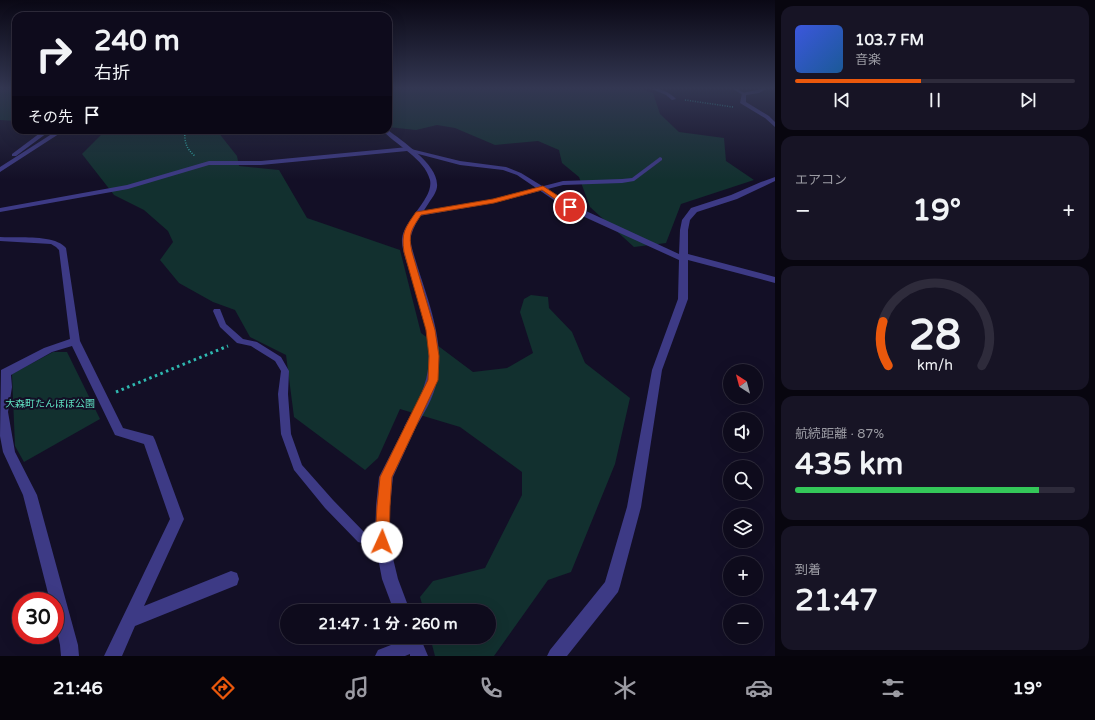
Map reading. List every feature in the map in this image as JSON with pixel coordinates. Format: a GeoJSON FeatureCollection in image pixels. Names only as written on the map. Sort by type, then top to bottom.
{"type":"FeatureCollection","features":[{"type":"Feature","properties":{"kind":"street"},"geometry":{"type":"LineString","coordinates":[[0,162],[10,157],[42,134]]}},
{"type":"Feature","properties":{"kind":"street"},"geometry":{"type":"LineString","coordinates":[[0,170],[21,158],[56,134]]}},
{"type":"Feature","properties":{"kind":"street"},"geometry":{"type":"LineString","coordinates":[[390,134],[409,150],[428,170],[434,183],[419,214],[407,231],[406,240],[430,330],[434,356],[433,380],[386,477],[383,506],[382,542],[390,579],[399,604]]}},
{"type":"Feature","properties":{"kind":"street"},"geometry":{"type":"LineString","coordinates":[[0,210],[128,187],[209,163],[260,162],[409,150],[460,163],[504,168],[519,174],[543,188],[570,207],[684,258],[775,280]]}},
{"type":"Feature","properties":{"kind":"street"},"geometry":{"type":"LineString","coordinates":[[10,157],[21,158]]}},
{"type":"Feature","properties":{"kind":"street"},"geometry":{"type":"LineString","coordinates":[[556,656],[612,586],[634,507],[657,370],[683,299],[684,230],[686,220],[694,210],[734,197],[775,179]]}},
{"type":"Feature","properties":{"kind":"street"},"geometry":{"type":"LineString","coordinates":[[0,240],[52,242],[59,245],[63,250],[75,341],[119,432],[149,440],[177,519],[113,656]]}},
{"type":"Feature","properties":{"kind":"street"},"geometry":{"type":"LineString","coordinates":[[70,656],[69,645],[30,495],[9,452],[2,412],[6,387],[5,374],[48,350],[75,341]]}},
{"type":"Feature","properties":{"kind":"street"},"geometry":{"type":"LineString","coordinates":[[131,620],[231,579]]}},
{"type":"Feature","properties":{"kind":"street"},"geometry":{"type":"LineString","coordinates":[[384,656],[415,646]]}},
{"type":"Feature","properties":{"kind":"lane"},"geometry":{"type":"LineString","coordinates":[[419,214],[494,201],[563,183],[622,181],[634,179],[660,159]]}},
{"type":"Feature","properties":{"kind":"lane"},"geometry":{"type":"LineString","coordinates":[[217,311],[223,325],[240,341],[254,344],[278,359],[284,371],[283,394],[286,434],[298,467],[329,504],[362,538],[382,542]]}},
{"type":"Feature","properties":{"kind":"path"},"geometry":{"type":"LineString","coordinates":[[185,134],[185,142],[191,154],[209,163]]}},
{"type":"Feature","properties":{"kind":"path"},"geometry":{"type":"LineString","coordinates":[[103,398],[240,341]]}},
{"type":"Feature","properties":{"kind":"green space"},"geometry":{"type":"Polygon","coordinates":[[[392,120],[666,120],[679,132],[724,138],[726,161],[754,180],[681,204],[666,243],[634,247],[590,207],[579,177],[562,163],[559,150],[538,141],[495,145],[455,128],[437,125],[416,130],[392,127],[392,120]]]}},
{"type":"Feature","properties":{"kind":"green space"},"geometry":{"type":"Polygon","coordinates":[[[102,134],[220,134],[237,156],[239,166],[279,170],[307,218],[400,250],[421,333],[473,372],[507,368],[533,353],[520,312],[524,299],[531,295],[548,297],[549,308],[572,332],[585,363],[630,398],[615,464],[571,572],[548,580],[494,656],[435,656],[432,644],[496,644],[496,604],[422,604],[420,597],[433,581],[485,568],[522,495],[522,472],[460,427],[400,409],[378,458],[365,470],[294,417],[286,355],[250,337],[235,310],[213,302],[179,283],[160,260],[173,242],[168,231],[144,210],[114,195],[82,154],[102,134]]]}},
{"type":"Feature","properties":{"kind":"green space","name":"大森町たんぽぽ公園"},"geometry":{"type":"Polygon","coordinates":[[[53,352],[67,352],[100,419],[24,462],[15,446],[12,374],[53,352]]]}},
{"type":"Feature","properties":{"kind":"route"},"geometry":{"type":"LineString","coordinates":[[382,542],[383,506],[386,477],[399,447],[433,380],[434,356],[430,330],[408,252],[406,240],[407,231],[419,214],[494,201],[543,188],[570,207]]}}]}
